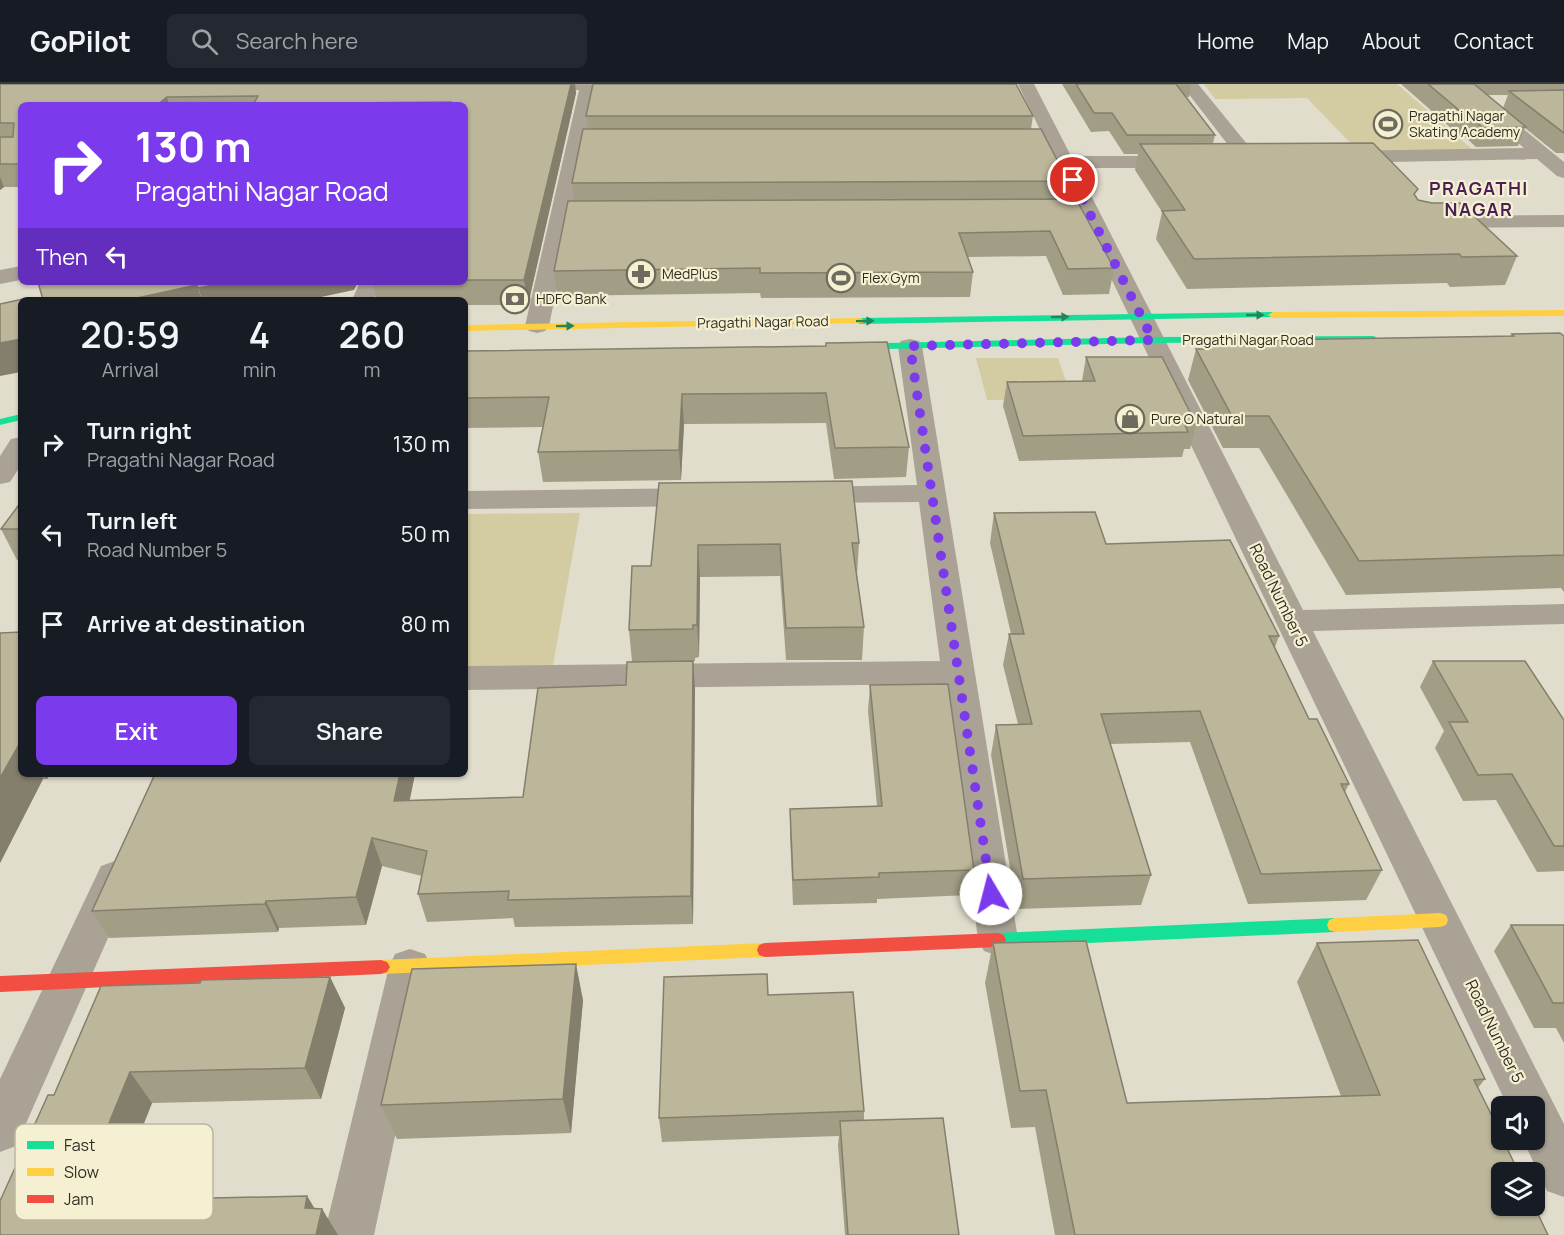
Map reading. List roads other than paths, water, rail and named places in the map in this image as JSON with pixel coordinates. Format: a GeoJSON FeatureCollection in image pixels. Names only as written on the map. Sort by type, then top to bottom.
{"type":"FeatureCollection","features":[{"type":"Feature","properties":{"kind":"main road","name":"Pragathi Nagar Road"},"geometry":{"type":"LineString","coordinates":[[468,328],[537,326],[1147,328],[1564,313]]}},
{"type":"Feature","properties":{"kind":"main road","name":"Pragathi Nagar Road"},"geometry":{"type":"LineString","coordinates":[[828,347],[910,346],[1147,328],[1388,339]]}},
{"type":"Feature","properties":{"kind":"main road"},"geometry":{"type":"LineString","coordinates":[[0,422],[18,418]]}},
{"type":"Feature","properties":{"kind":"main road"},"geometry":{"type":"LineString","coordinates":[[0,984],[1440,920]]}},
{"type":"Feature","properties":{"kind":"street"},"geometry":{"type":"LineString","coordinates":[[509,86],[715,84]]}},
{"type":"Feature","properties":{"kind":"street","name":"Road Number 5"},"geometry":{"type":"LineString","coordinates":[[1026,84],[1079,215],[1147,328],[1527,1096]]}},
{"type":"Feature","properties":{"kind":"street"},"geometry":{"type":"LineString","coordinates":[[1188,84],[1240,160],[1273,158]]}},
{"type":"Feature","properties":{"kind":"street"},"geometry":{"type":"LineString","coordinates":[[1458,84],[1564,172]]}},
{"type":"Feature","properties":{"kind":"street"},"geometry":{"type":"LineString","coordinates":[[537,326],[589,86]]}},
{"type":"Feature","properties":{"kind":"street"},"geometry":{"type":"LineString","coordinates":[[1480,102],[1504,102]]}},
{"type":"Feature","properties":{"kind":"street"},"geometry":{"type":"LineString","coordinates":[[576,146],[646,146]]}},
{"type":"Feature","properties":{"kind":"street"},"geometry":{"type":"LineString","coordinates":[[1051,150],[1196,162]]}},
{"type":"Feature","properties":{"kind":"street"},"geometry":{"type":"LineString","coordinates":[[1319,157],[1542,153]]}},
{"type":"Feature","properties":{"kind":"street"},"geometry":{"type":"LineString","coordinates":[[561,217],[584,217]]}},
{"type":"Feature","properties":{"kind":"street"},"geometry":{"type":"LineString","coordinates":[[1417,222],[1564,221]]}},
{"type":"Feature","properties":{"kind":"street"},"geometry":{"type":"LineString","coordinates":[[0,277],[18,274]]}},
{"type":"Feature","properties":{"kind":"street"},"geometry":{"type":"LineString","coordinates":[[910,346],[998,939]]}},
{"type":"Feature","properties":{"kind":"street"},"geometry":{"type":"LineString","coordinates":[[0,476],[18,450]]}},
{"type":"Feature","properties":{"kind":"street"},"geometry":{"type":"LineString","coordinates":[[776,495],[932,493]]}},
{"type":"Feature","properties":{"kind":"street"},"geometry":{"type":"LineString","coordinates":[[468,500],[728,496]]}},
{"type":"Feature","properties":{"kind":"street"},"geometry":{"type":"LineString","coordinates":[[1292,621],[1564,614]]}},
{"type":"Feature","properties":{"kind":"street"},"geometry":{"type":"LineString","coordinates":[[468,678],[958,672]]}},
{"type":"Feature","properties":{"kind":"street"},"geometry":{"type":"LineString","coordinates":[[0,1130],[132,839]]}},
{"type":"Feature","properties":{"kind":"street"},"geometry":{"type":"LineString","coordinates":[[349,1235],[410,967]]}},
{"type":"Feature","properties":{"kind":"street"},"geometry":{"type":"LineString","coordinates":[[1545,1135],[1564,1174]]}},
{"type":"Feature","properties":{"kind":"place","name":"Pragathi Nagar Skating Academy"},"geometry":{"type":"Point","coordinates":[1388,124]}},
{"type":"Feature","properties":{"kind":"place","name":"MedPlus"},"geometry":{"type":"Point","coordinates":[641,274]}},
{"type":"Feature","properties":{"kind":"place","name":"Flex Gym"},"geometry":{"type":"Point","coordinates":[841,278]}},
{"type":"Feature","properties":{"kind":"place","name":"HDFC Bank"},"geometry":{"type":"Point","coordinates":[515,299]}},
{"type":"Feature","properties":{"kind":"place","name":"Pure O Natural"},"geometry":{"type":"Point","coordinates":[1130,419]}},
{"type":"Feature","properties":{"kind":"district","name":"PRAGATHI NAGAR"},"geometry":{"type":"Point","coordinates":[1479,199]}}]}
